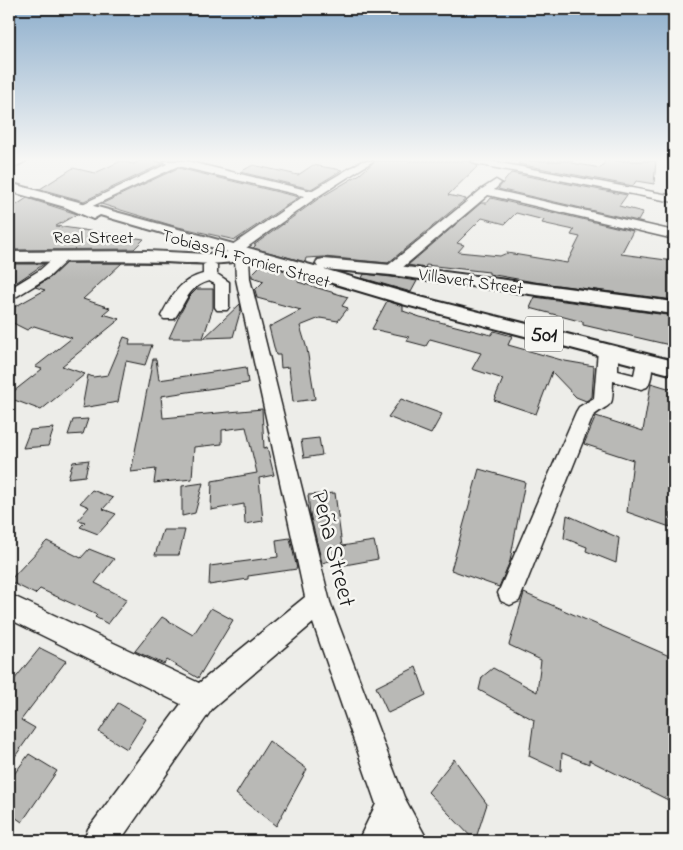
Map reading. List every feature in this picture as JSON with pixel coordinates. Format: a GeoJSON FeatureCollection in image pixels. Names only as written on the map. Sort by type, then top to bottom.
{"type":"FeatureCollection","features":[{"type":"Feature","properties":{"kind":"main road","name":"Tobias A. Fornier Street"},"geometry":{"type":"LineString","coordinates":[[55,201],[80,208],[93,215],[192,241],[392,299],[413,301]]}},
{"type":"Feature","properties":{"kind":"main road"},"geometry":{"type":"LineString","coordinates":[[147,256],[192,241]]}},
{"type":"Feature","properties":{"kind":"main road","name":"Tobias A. Fornier Street"},"geometry":{"type":"LineString","coordinates":[[238,255],[268,260],[413,301],[674,368]]}},
{"type":"Feature","properties":{"kind":"main road","name":"Real Street"},"geometry":{"type":"LineString","coordinates":[[9,257],[147,256],[208,259],[238,255]]}},
{"type":"Feature","properties":{"kind":"main road","name":"Villavert Street"},"geometry":{"type":"LineString","coordinates":[[268,260],[391,270],[674,308]]}},
{"type":"Feature","properties":{"kind":"street"},"geometry":{"type":"LineString","coordinates":[[80,208],[95,201]]}},
{"type":"Feature","properties":{"kind":"street"},"geometry":{"type":"LineString","coordinates":[[238,255],[306,201]]}},
{"type":"Feature","properties":{"kind":"street"},"geometry":{"type":"LineString","coordinates":[[391,270],[474,201]]}},
{"type":"Feature","properties":{"kind":"street"},"geometry":{"type":"LineString","coordinates":[[527,201],[674,235]]}},
{"type":"Feature","properties":{"kind":"street","name":"Peña Street"},"geometry":{"type":"LineString","coordinates":[[238,255],[318,602],[392,806],[412,841]]}},
{"type":"Feature","properties":{"kind":"street"},"geometry":{"type":"LineString","coordinates":[[9,295],[44,273],[63,257]]}},
{"type":"Feature","properties":{"kind":"street"},"geometry":{"type":"LineString","coordinates":[[208,259],[210,276]]}},
{"type":"Feature","properties":{"kind":"street"},"geometry":{"type":"LineString","coordinates":[[169,316],[182,289],[198,279],[210,276],[222,282],[222,308]]}},
{"type":"Feature","properties":{"kind":"street"},"geometry":{"type":"LineString","coordinates":[[510,593],[585,412],[603,402],[608,351]]}},
{"type":"Feature","properties":{"kind":"street"},"geometry":{"type":"LineString","coordinates":[[100,841],[202,698],[318,602]]}},
{"type":"Feature","properties":{"kind":"street"},"geometry":{"type":"LineString","coordinates":[[9,606],[202,698]]}},
{"type":"Feature","properties":{"kind":"street"},"geometry":{"type":"LineString","coordinates":[[374,841],[392,806]]}},
{"type":"Feature","properties":{"kind":"building"},"geometry":{"type":"Polygon","coordinates":[[[23,201],[35,201],[77,214],[56,226],[144,239],[134,249],[9,250],[9,210],[23,201]]]}},
{"type":"Feature","properties":{"kind":"building"},"geometry":{"type":"Polygon","coordinates":[[[108,201],[294,201],[235,240],[174,226],[101,204],[108,201]]]}},
{"type":"Feature","properties":{"kind":"building"},"geometry":{"type":"Polygon","coordinates":[[[316,201],[464,201],[388,263],[324,257],[306,258],[305,262],[253,248],[256,245],[254,245],[316,201]]]}},
{"type":"Feature","properties":{"kind":"building"},"geometry":{"type":"Polygon","coordinates":[[[502,201],[633,231],[621,254],[674,261],[674,300],[534,282],[489,274],[489,272],[426,265],[425,268],[408,265],[481,203],[502,201]],[[516,213],[505,224],[482,218],[457,243],[464,245],[458,252],[500,256],[507,253],[567,263],[580,237],[571,235],[574,230],[542,223],[544,220],[516,213]]]}},
{"type":"Feature","properties":{"kind":"building"},"geometry":{"type":"Polygon","coordinates":[[[549,201],[623,201],[619,206],[643,212],[638,221],[549,201]]]}},
{"type":"Feature","properties":{"kind":"building"},"geometry":{"type":"Polygon","coordinates":[[[66,263],[122,263],[83,299],[110,308],[103,314],[120,319],[62,366],[85,374],[41,410],[9,398],[9,395],[42,369],[35,367],[72,338],[34,326],[27,330],[9,321],[9,310],[45,290],[35,287],[51,277],[66,263]]]}},
{"type":"Feature","properties":{"kind":"building"},"geometry":{"type":"Polygon","coordinates":[[[9,264],[44,264],[17,282],[9,279],[9,264]]]}},
{"type":"Feature","properties":{"kind":"building"},"geometry":{"type":"Polygon","coordinates":[[[262,264],[300,275],[298,282],[348,297],[342,306],[348,308],[338,321],[320,318],[300,326],[307,349],[315,399],[293,402],[289,367],[281,368],[280,355],[276,355],[269,327],[301,310],[257,298],[255,290],[264,281],[252,277],[252,274],[262,264]]]}},
{"type":"Feature","properties":{"kind":"building"},"geometry":{"type":"Polygon","coordinates":[[[364,274],[417,281],[411,292],[362,278],[364,274]]]}},
{"type":"Feature","properties":{"kind":"building"},"geometry":{"type":"Polygon","coordinates":[[[197,289],[213,289],[213,308],[203,338],[169,338],[189,297],[197,289]]]}},
{"type":"Feature","properties":{"kind":"building"},"geometry":{"type":"Polygon","coordinates":[[[535,297],[674,316],[674,346],[583,325],[583,322],[530,308],[535,297]]]}},
{"type":"Feature","properties":{"kind":"building"},"geometry":{"type":"Polygon","coordinates":[[[387,301],[403,306],[403,311],[420,317],[491,335],[494,331],[512,336],[508,345],[565,361],[594,366],[592,397],[586,401],[576,397],[552,372],[536,414],[494,400],[503,379],[472,369],[481,353],[430,339],[426,346],[407,341],[409,337],[372,329],[387,301]]]}},
{"type":"Feature","properties":{"kind":"building"},"geometry":{"type":"Polygon","coordinates":[[[240,304],[241,309],[233,337],[204,338],[240,304]]]}},
{"type":"Feature","properties":{"kind":"building"},"geometry":{"type":"Polygon","coordinates":[[[124,337],[130,339],[129,345],[152,345],[145,365],[126,361],[118,402],[82,408],[88,375],[93,377],[108,375],[124,337]]]}},
{"type":"Feature","properties":{"kind":"building"},"geometry":{"type":"Polygon","coordinates":[[[153,359],[156,359],[159,380],[246,367],[248,383],[161,396],[163,418],[262,409],[264,448],[267,447],[274,475],[259,478],[263,521],[245,524],[244,504],[211,510],[212,481],[257,473],[246,427],[222,430],[222,444],[194,447],[192,479],[154,483],[156,469],[131,472],[153,359]]]}},
{"type":"Feature","properties":{"kind":"building"},"geometry":{"type":"Polygon","coordinates":[[[651,383],[671,389],[671,393],[674,394],[674,474],[670,527],[627,512],[633,460],[584,444],[596,416],[643,431],[651,383]]]}},
{"type":"Feature","properties":{"kind":"building"},"geometry":{"type":"Polygon","coordinates":[[[401,399],[442,414],[431,434],[388,417],[401,399]]]}},
{"type":"Feature","properties":{"kind":"building"},"geometry":{"type":"Polygon","coordinates":[[[88,419],[83,434],[68,435],[73,420],[88,419]]]}},
{"type":"Feature","properties":{"kind":"building"},"geometry":{"type":"Polygon","coordinates":[[[54,428],[48,446],[23,448],[30,430],[54,428]]]}},
{"type":"Feature","properties":{"kind":"building"},"geometry":{"type":"Polygon","coordinates":[[[319,438],[322,455],[304,458],[301,440],[319,438]]]}},
{"type":"Feature","properties":{"kind":"building"},"geometry":{"type":"Polygon","coordinates":[[[89,460],[85,476],[68,478],[73,462],[89,460]]]}},
{"type":"Feature","properties":{"kind":"building"},"geometry":{"type":"Polygon","coordinates":[[[479,469],[525,482],[510,561],[499,587],[451,570],[479,469]]]}},
{"type":"Feature","properties":{"kind":"building"},"geometry":{"type":"Polygon","coordinates":[[[203,483],[195,513],[182,516],[182,486],[203,483]]]}},
{"type":"Feature","properties":{"kind":"building"},"geometry":{"type":"Polygon","coordinates":[[[92,490],[113,498],[103,509],[116,514],[98,534],[80,527],[85,522],[78,520],[89,507],[80,503],[92,490]]]}},
{"type":"Feature","properties":{"kind":"building"},"geometry":{"type":"Polygon","coordinates":[[[335,493],[342,546],[374,541],[378,559],[345,565],[343,557],[322,563],[310,514],[308,495],[335,493]]]}},
{"type":"Feature","properties":{"kind":"building"},"geometry":{"type":"Polygon","coordinates":[[[567,515],[619,538],[616,563],[586,551],[587,547],[564,538],[567,515]]]}},
{"type":"Feature","properties":{"kind":"building"},"geometry":{"type":"Polygon","coordinates":[[[163,530],[185,530],[179,555],[155,555],[163,530]]]}},
{"type":"Feature","properties":{"kind":"building"},"geometry":{"type":"Polygon","coordinates":[[[290,538],[297,569],[248,576],[248,579],[209,585],[210,566],[278,557],[276,540],[290,538]]]}},
{"type":"Feature","properties":{"kind":"building"},"geometry":{"type":"Polygon","coordinates":[[[47,541],[81,558],[89,549],[114,559],[95,583],[127,599],[108,624],[95,617],[97,615],[40,589],[35,594],[9,581],[47,541]]]}},
{"type":"Feature","properties":{"kind":"building"},"geometry":{"type":"Polygon","coordinates":[[[524,593],[674,658],[674,803],[589,760],[589,764],[562,753],[561,771],[529,756],[534,720],[479,690],[482,677],[493,668],[537,692],[541,660],[509,645],[524,593]]]}},
{"type":"Feature","properties":{"kind":"building"},"geometry":{"type":"Polygon","coordinates":[[[211,608],[233,620],[198,678],[167,660],[164,664],[135,651],[162,617],[193,635],[211,608]]]}},
{"type":"Feature","properties":{"kind":"building"},"geometry":{"type":"Polygon","coordinates":[[[40,648],[66,661],[21,720],[35,728],[9,765],[9,686],[40,648]]]}},
{"type":"Feature","properties":{"kind":"building"},"geometry":{"type":"Polygon","coordinates":[[[416,667],[426,695],[388,713],[376,687],[416,667]]]}},
{"type":"Feature","properties":{"kind":"building"},"geometry":{"type":"Polygon","coordinates":[[[118,703],[146,719],[127,749],[99,732],[118,703]]]}},
{"type":"Feature","properties":{"kind":"building"},"geometry":{"type":"Polygon","coordinates":[[[269,741],[307,769],[276,826],[236,794],[269,741]]]}},
{"type":"Feature","properties":{"kind":"building"},"geometry":{"type":"Polygon","coordinates":[[[29,754],[57,771],[22,822],[9,813],[9,781],[29,754]]]}},
{"type":"Feature","properties":{"kind":"building"},"geometry":{"type":"Polygon","coordinates":[[[454,759],[487,804],[475,841],[428,792],[454,759]]]}}]}
